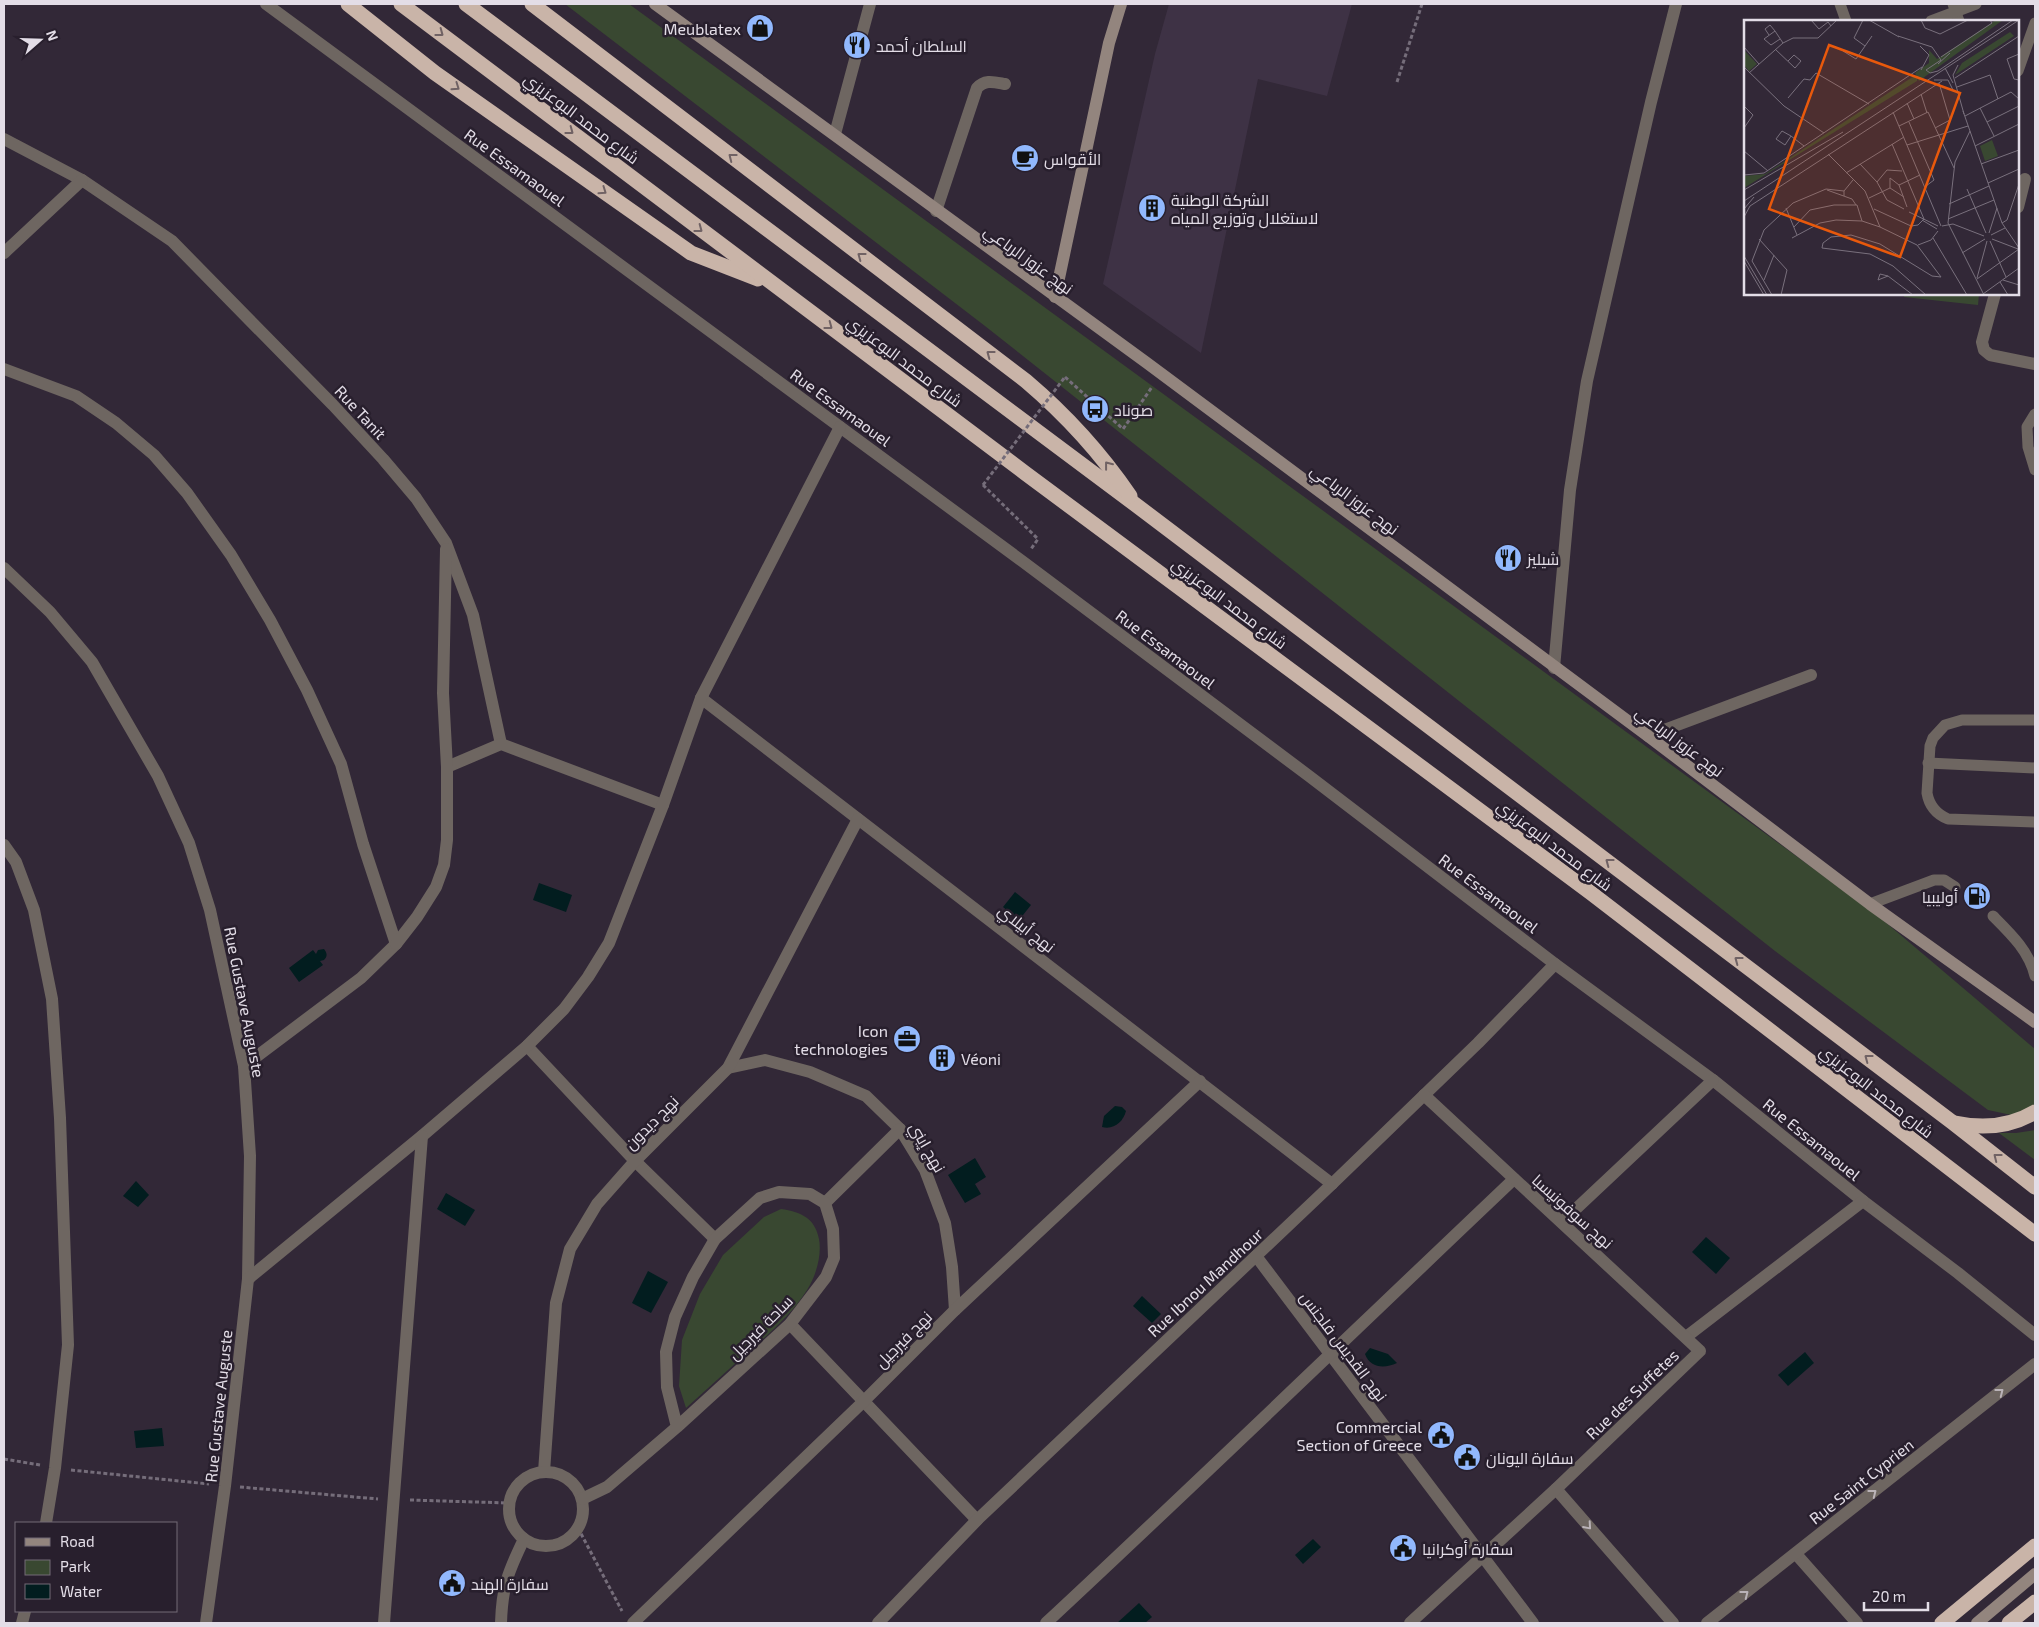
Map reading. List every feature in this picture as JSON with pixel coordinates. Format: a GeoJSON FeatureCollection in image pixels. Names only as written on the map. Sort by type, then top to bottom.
{"type":"FeatureCollection","features":[{"type":"Feature","properties":{"kind":"highway"},"geometry":{"type":"LineString","coordinates":[[348,4],[436,73],[691,253],[774,285]]}},
{"type":"Feature","properties":{"kind":"highway","name":"شارع محمد البوعزيزي"},"geometry":{"type":"LineString","coordinates":[[401,4],[774,285],[1591,893],[2035,1234]]}},
{"type":"Feature","properties":{"kind":"highway","name":"شارع محمد البوعزيزي"},"geometry":{"type":"LineString","coordinates":[[466,4],[1136,505],[1952,1122],[2035,1187]]}},
{"type":"Feature","properties":{"kind":"highway"},"geometry":{"type":"LineString","coordinates":[[532,4],[1026,381],[1058,408],[1086,438],[1113,470],[1136,505]]}},
{"type":"Feature","properties":{"kind":"highway"},"geometry":{"type":"LineString","coordinates":[[1952,1122],[1968,1126],[1999,1126],[2014,1122],[2035,1112]]}},
{"type":"Feature","properties":{"kind":"highway"},"geometry":{"type":"LineString","coordinates":[[2016,1219],[2035,1244]]}},
{"type":"Feature","properties":{"kind":"highway"},"geometry":{"type":"LineString","coordinates":[[1942,1623],[2035,1546]]}},
{"type":"Feature","properties":{"kind":"highway"},"geometry":{"type":"LineString","coordinates":[[2009,1623],[2035,1602]]}},
{"type":"Feature","properties":{"kind":"street","name":"Rue Essamaouel"},"geometry":{"type":"LineString","coordinates":[[266,4],[1309,776],[1555,964],[1713,1080],[1863,1201],[1958,1273],[2035,1335]]}},
{"type":"Feature","properties":{"kind":"street","name":"نهج عزوز الرباعي"},"geometry":{"type":"LineString","coordinates":[[655,4],[1161,374],[1554,668],[1648,736],[1870,904],[2035,1022]]}},
{"type":"Feature","properties":{"kind":"street"},"geometry":{"type":"LineString","coordinates":[[835,134],[870,4]]}},
{"type":"Feature","properties":{"kind":"street"},"geometry":{"type":"LineString","coordinates":[[1055,297],[1109,43],[1121,4]]}},
{"type":"Feature","properties":{"kind":"street"},"geometry":{"type":"LineString","coordinates":[[1554,668],[1570,490],[1587,380],[1651,102],[1676,4]]}},
{"type":"Feature","properties":{"kind":"street"},"geometry":{"type":"LineString","coordinates":[[936,211],[977,88],[983,82],[989,81],[1005,84]]}},
{"type":"Feature","properties":{"kind":"street","name":"Rue Tanit"},"geometry":{"type":"LineString","coordinates":[[4,139],[82,180],[172,241],[256,324],[384,459],[416,498],[446,543],[474,615],[501,744]]}},
{"type":"Feature","properties":{"kind":"street"},"geometry":{"type":"LineString","coordinates":[[2019,203],[2025,179]]}},
{"type":"Feature","properties":{"kind":"street"},"geometry":{"type":"LineString","coordinates":[[4,253],[82,180]]}},
{"type":"Feature","properties":{"kind":"street"},"geometry":{"type":"LineString","coordinates":[[1995,295],[1982,342],[1984,350],[1990,355],[2035,364]]}},
{"type":"Feature","properties":{"kind":"street"},"geometry":{"type":"LineString","coordinates":[[4,369],[76,396],[116,423],[154,455],[187,494],[230,555],[270,620],[307,690],[341,764],[363,844],[396,944]]}},
{"type":"Feature","properties":{"kind":"street"},"geometry":{"type":"LineString","coordinates":[[248,1279],[422,1136],[527,1046],[564,1009],[588,977],[609,943],[663,805],[701,698],[840,427]]}},
{"type":"Feature","properties":{"kind":"street"},"geometry":{"type":"LineString","coordinates":[[244,1066],[361,978],[396,944],[417,917],[436,886],[444,866],[447,840],[447,767],[443,693],[446,543]]}},
{"type":"Feature","properties":{"kind":"street","name":"Rue Gustave Auguste"},"geometry":{"type":"LineString","coordinates":[[4,568],[50,612],[92,662],[158,776],[189,843],[210,910],[244,1066],[250,1156],[248,1279],[225,1486],[206,1623]]}},
{"type":"Feature","properties":{"kind":"street"},"geometry":{"type":"LineString","coordinates":[[1648,736],[1811,675]]}},
{"type":"Feature","properties":{"kind":"street","name":"نهج أبيلاي"},"geometry":{"type":"LineString","coordinates":[[701,698],[1332,1184]]}},
{"type":"Feature","properties":{"kind":"street"},"geometry":{"type":"LineString","coordinates":[[447,767],[501,744],[663,805]]}},
{"type":"Feature","properties":{"kind":"street","name":"نهج ديدون"},"geometry":{"type":"LineString","coordinates":[[544,1472],[556,1303],[570,1249],[597,1204],[635,1161],[728,1068],[858,819]]}},
{"type":"Feature","properties":{"kind":"street"},"geometry":{"type":"LineString","coordinates":[[4,845],[16,862],[34,910],[52,999],[60,1118],[68,1345],[55,1468],[46,1522]]}},
{"type":"Feature","properties":{"kind":"street","name":"Rue Ibnou Mandhour"},"geometry":{"type":"LineString","coordinates":[[878,1623],[977,1520],[1332,1184],[1555,964]]}},
{"type":"Feature","properties":{"kind":"street"},"geometry":{"type":"LineString","coordinates":[[527,1046],[635,1161],[715,1239]]}},
{"type":"Feature","properties":{"kind":"street","name":"نهج إيني"},"geometry":{"type":"LineString","coordinates":[[728,1068],[766,1060],[810,1072],[866,1096],[900,1129],[925,1170],[945,1223],[952,1267],[955,1310]]}},
{"type":"Feature","properties":{"kind":"street"},"geometry":{"type":"LineString","coordinates":[[1562,1222],[1713,1080]]}},
{"type":"Feature","properties":{"kind":"street","name":"نهج فيرجيل"},"geometry":{"type":"LineString","coordinates":[[628,1619],[864,1401],[955,1310],[1200,1082]]}},
{"type":"Feature","properties":{"kind":"street","name":"نهج سوفونيسبا"},"geometry":{"type":"LineString","coordinates":[[1424,1095],[1700,1351]]}},
{"type":"Feature","properties":{"kind":"street"},"geometry":{"type":"LineString","coordinates":[[677,1427],[667,1387],[666,1352],[679,1309],[693,1277],[715,1239],[760,1198],[779,1192],[810,1194],[825,1203],[900,1129]]}},
{"type":"Feature","properties":{"kind":"street"},"geometry":{"type":"LineString","coordinates":[[384,1623],[422,1136]]}},
{"type":"Feature","properties":{"kind":"street"},"geometry":{"type":"LineString","coordinates":[[1046,1623],[1200,1480],[1330,1353],[1514,1179]]}},
{"type":"Feature","properties":{"kind":"street"},"geometry":{"type":"LineString","coordinates":[[1686,1337],[1863,1201]]}},
{"type":"Feature","properties":{"kind":"street","name":"ساحة فيرجيل"},"geometry":{"type":"LineString","coordinates":[[582,1499],[607,1488],[790,1324],[826,1277],[834,1258],[833,1229],[825,1203]]}},
{"type":"Feature","properties":{"kind":"street","name":"نهج القديس فلجنس"},"geometry":{"type":"LineString","coordinates":[[1256,1256],[1533,1623]]}},
{"type":"Feature","properties":{"kind":"street"},"geometry":{"type":"LineString","coordinates":[[790,1324],[977,1520]]}},
{"type":"Feature","properties":{"kind":"street","name":"Rue des Suffetes"},"geometry":{"type":"LineString","coordinates":[[1410,1623],[1556,1489],[1700,1351]]}},
{"type":"Feature","properties":{"kind":"street","name":"Rue Saint Cyprien"},"geometry":{"type":"LineString","coordinates":[[1707,1623],[2035,1364]]}},
{"type":"Feature","properties":{"kind":"street"},"geometry":{"type":"LineString","coordinates":[[544,1472],[568,1479],[582,1499],[583,1509],[578,1528],[570,1538],[554,1546],[535,1545],[524,1539],[512,1524],[509,1503],[513,1492],[521,1482],[532,1475],[544,1472]]}},
{"type":"Feature","properties":{"kind":"street"},"geometry":{"type":"LineString","coordinates":[[1556,1489],[1673,1623]]}},
{"type":"Feature","properties":{"kind":"street"},"geometry":{"type":"LineString","coordinates":[[501,1623],[502,1598],[508,1572],[524,1539]]}},
{"type":"Feature","properties":{"kind":"street"},"geometry":{"type":"LineString","coordinates":[[1796,1554],[1856,1623]]}},
{"type":"Feature","properties":{"kind":"street"},"geometry":{"type":"LineString","coordinates":[[1977,1623],[2035,1574]]}},
{"type":"Feature","properties":{"kind":"lane"},"geometry":{"type":"LineString","coordinates":[[1840,4],[1846,20]]}},
{"type":"Feature","properties":{"kind":"lane"},"geometry":{"type":"LineString","coordinates":[[1934,20],[1976,4]]}},
{"type":"Feature","properties":{"kind":"lane"},"geometry":{"type":"LineString","coordinates":[[2019,68],[2035,23]]}},
{"type":"Feature","properties":{"kind":"lane"},"geometry":{"type":"LineString","coordinates":[[2035,414],[2027,427],[2028,447],[2035,470]]}},
{"type":"Feature","properties":{"kind":"lane"},"geometry":{"type":"LineString","coordinates":[[2035,720],[1954,721],[1945,725],[1933,738],[1928,763],[1928,799],[1936,812],[1941,816],[1955,820],[2035,822]]}},
{"type":"Feature","properties":{"kind":"lane"},"geometry":{"type":"LineString","coordinates":[[1928,763],[2035,768]]}},
{"type":"Feature","properties":{"kind":"lane"},"geometry":{"type":"LineString","coordinates":[[1870,904],[1934,880],[1944,880],[1955,887]]}},
{"type":"Feature","properties":{"kind":"lane"},"geometry":{"type":"LineString","coordinates":[[1993,916],[2020,943],[2035,976]]}},
{"type":"Feature","properties":{"kind":"path"},"geometry":{"type":"LineString","coordinates":[[1397,82],[1422,4]]}},
{"type":"Feature","properties":{"kind":"path"},"geometry":{"type":"LineString","coordinates":[[1038,539],[983,485],[1065,377],[1123,429],[1161,374]]}},
{"type":"Feature","properties":{"kind":"path"},"geometry":{"type":"LineString","coordinates":[[4,1459],[55,1468],[225,1486],[395,1500],[509,1503]]}},
{"type":"Feature","properties":{"kind":"path"},"geometry":{"type":"LineString","coordinates":[[578,1528],[628,1619]]}},
{"type":"Feature","properties":{"kind":"shaded area"},"geometry":{"type":"Polygon","coordinates":[[[1169,4],[1352,4],[1327,96],[1258,79],[1201,353],[1103,284],[1155,54],[1169,4]]]}},
{"type":"Feature","properties":{"kind":"green space"},"geometry":{"type":"Polygon","coordinates":[[[565,4],[629,4],[1877,915],[2035,1049],[2035,1104],[2016,1116],[1988,1110],[1775,951],[985,326],[565,4]]]}},
{"type":"Feature","properties":{"kind":"green space"},"geometry":{"type":"Polygon","coordinates":[[[1905,295],[1979,295],[1978,305],[1904,297],[1905,295]]]}},
{"type":"Feature","properties":{"kind":"green space"},"geometry":{"type":"Polygon","coordinates":[[[2035,1130],[2035,1160],[1999,1133],[2016,1133],[2035,1130]]]}},
{"type":"Feature","properties":{"kind":"green space"},"geometry":{"type":"Polygon","coordinates":[[[781,1209],[801,1214],[814,1226],[820,1245],[816,1272],[801,1299],[780,1323],[686,1408],[679,1386],[682,1340],[700,1294],[723,1255],[764,1217],[781,1209]]]}},
{"type":"Feature","properties":{"kind":"water"},"geometry":{"type":"Polygon","coordinates":[[[539,883],[572,895],[566,912],[533,900],[539,883]]]}},
{"type":"Feature","properties":{"kind":"water"},"geometry":{"type":"Polygon","coordinates":[[[1015,892],[1031,905],[1019,920],[1003,907],[1015,892]]]}},
{"type":"Feature","properties":{"kind":"water"},"geometry":{"type":"Polygon","coordinates":[[[324,949],[326,957],[320,961],[323,965],[299,982],[289,968],[313,950],[316,954],[318,950],[324,949]]]}},
{"type":"Feature","properties":{"kind":"water"},"geometry":{"type":"Polygon","coordinates":[[[1115,1106],[1122,1107],[1126,1111],[1123,1119],[1114,1126],[1102,1127],[1104,1116],[1115,1106]]]}},
{"type":"Feature","properties":{"kind":"water"},"geometry":{"type":"Polygon","coordinates":[[[975,1158],[986,1177],[975,1184],[981,1194],[965,1203],[948,1175],[975,1158]]]}},
{"type":"Feature","properties":{"kind":"water"},"geometry":{"type":"Polygon","coordinates":[[[136,1181],[149,1195],[138,1207],[123,1196],[136,1181]]]}},
{"type":"Feature","properties":{"kind":"water"},"geometry":{"type":"Polygon","coordinates":[[[446,1193],[475,1210],[465,1226],[437,1209],[446,1193]]]}},
{"type":"Feature","properties":{"kind":"water"},"geometry":{"type":"Polygon","coordinates":[[[1706,1237],[1730,1258],[1716,1274],[1692,1252],[1706,1237]]]}},
{"type":"Feature","properties":{"kind":"water"},"geometry":{"type":"Polygon","coordinates":[[[648,1271],[668,1282],[651,1313],[632,1303],[648,1271]]]}},
{"type":"Feature","properties":{"kind":"water"},"geometry":{"type":"Polygon","coordinates":[[[1142,1296],[1161,1314],[1152,1323],[1133,1306],[1142,1296]]]}},
{"type":"Feature","properties":{"kind":"water"},"geometry":{"type":"Polygon","coordinates":[[[1370,1348],[1388,1354],[1397,1363],[1387,1366],[1374,1365],[1367,1359],[1365,1354],[1370,1348]]]}},
{"type":"Feature","properties":{"kind":"water"},"geometry":{"type":"Polygon","coordinates":[[[1805,1352],[1814,1363],[1788,1386],[1778,1375],[1805,1352]]]}},
{"type":"Feature","properties":{"kind":"water"},"geometry":{"type":"Polygon","coordinates":[[[162,1428],[164,1446],[136,1448],[134,1431],[162,1428]]]}},
{"type":"Feature","properties":{"kind":"water"},"geometry":{"type":"Polygon","coordinates":[[[1313,1539],[1321,1547],[1303,1564],[1295,1555],[1313,1539]]]}},
{"type":"Feature","properties":{"kind":"water"},"geometry":{"type":"Polygon","coordinates":[[[1139,1603],[1152,1617],[1145,1623],[1117,1623],[1139,1603]]]}},
{"type":"Feature","properties":{"kind":"place","name":"Meublatex"},"geometry":{"type":"Point","coordinates":[760,28]}},
{"type":"Feature","properties":{"kind":"place","name":"السلطان أحمد"},"geometry":{"type":"Point","coordinates":[857,45]}},
{"type":"Feature","properties":{"kind":"place","name":"الأقواس"},"geometry":{"type":"Point","coordinates":[1025,158]}},
{"type":"Feature","properties":{"kind":"place","name":"الشركة الوطنية لاستغلال وتوزيع المياه"},"geometry":{"type":"Point","coordinates":[1152,208]}},
{"type":"Feature","properties":{"kind":"place","name":"صوناد"},"geometry":{"type":"Point","coordinates":[1095,409]}},
{"type":"Feature","properties":{"kind":"place","name":"شيليز"},"geometry":{"type":"Point","coordinates":[1508,558]}},
{"type":"Feature","properties":{"kind":"place","name":"أوليبيا"},"geometry":{"type":"Point","coordinates":[1977,896]}},
{"type":"Feature","properties":{"kind":"place","name":"Icon technologies"},"geometry":{"type":"Point","coordinates":[907,1039]}},
{"type":"Feature","properties":{"kind":"place","name":"Véoni"},"geometry":{"type":"Point","coordinates":[942,1058]}},
{"type":"Feature","properties":{"kind":"place","name":"Commercial Section of Greece"},"geometry":{"type":"Point","coordinates":[1441,1435]}},
{"type":"Feature","properties":{"kind":"place","name":"سفارة اليونان"},"geometry":{"type":"Point","coordinates":[1467,1457]}},
{"type":"Feature","properties":{"kind":"place","name":"سفارة أوكرانيا"},"geometry":{"type":"Point","coordinates":[1403,1548]}},
{"type":"Feature","properties":{"kind":"place","name":"سفارة الهند"},"geometry":{"type":"Point","coordinates":[452,1583]}}]}
